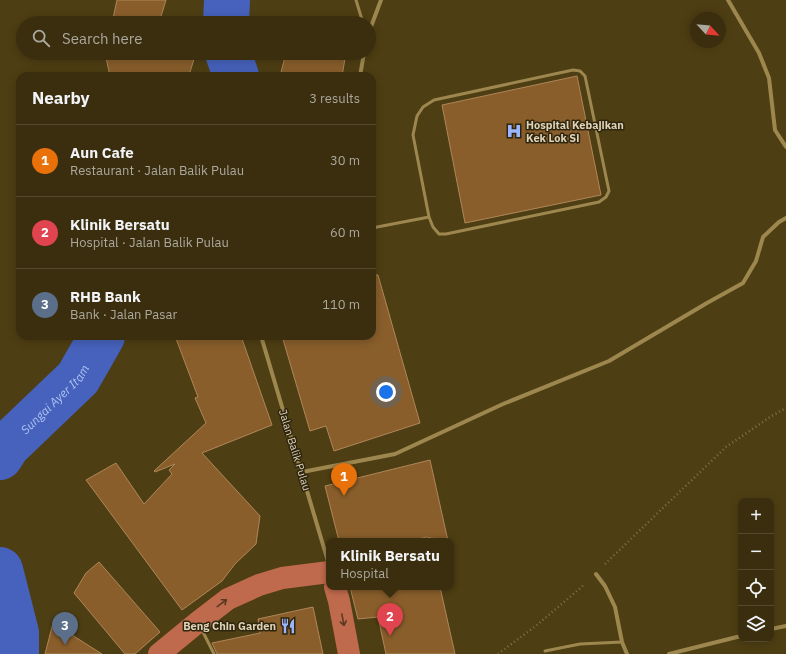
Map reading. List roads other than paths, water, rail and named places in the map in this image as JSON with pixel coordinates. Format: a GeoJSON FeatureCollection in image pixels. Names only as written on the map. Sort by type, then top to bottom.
{"type":"FeatureCollection","features":[{"type":"Feature","properties":{"kind":"main road"},"geometry":{"type":"LineString","coordinates":[[159,654],[228,599],[258,585],[282,578],[326,572]]}},
{"type":"Feature","properties":{"kind":"main road"},"geometry":{"type":"LineString","coordinates":[[336,590],[350,654]]}},
{"type":"Feature","properties":{"kind":"street"},"geometry":{"type":"LineString","coordinates":[[375,16],[381,0]]}},
{"type":"Feature","properties":{"kind":"street"},"geometry":{"type":"LineString","coordinates":[[728,0],[759,53],[768,78],[775,130],[786,147]]}},
{"type":"Feature","properties":{"kind":"street"},"geometry":{"type":"LineString","coordinates":[[361,72],[363,60]]}},
{"type":"Feature","properties":{"kind":"street"},"geometry":{"type":"LineString","coordinates":[[302,472],[395,454],[504,404],[609,361],[743,283],[756,261],[763,237],[779,222],[786,218]]}},
{"type":"Feature","properties":{"kind":"street","name":"Jalan Balik Pulau"},"geometry":{"type":"LineString","coordinates":[[262,340],[326,555]]}},
{"type":"Feature","properties":{"kind":"street"},"geometry":{"type":"LineString","coordinates":[[596,574],[615,607],[622,642],[627,654]]}},
{"type":"Feature","properties":{"kind":"street"},"geometry":{"type":"LineString","coordinates":[[774,628],[786,626]]}},
{"type":"Feature","properties":{"kind":"street"},"geometry":{"type":"LineString","coordinates":[[669,654],[738,637]]}},
{"type":"Feature","properties":{"kind":"lane"},"geometry":{"type":"LineString","coordinates":[[356,0],[361,16]]}},
{"type":"Feature","properties":{"kind":"lane"},"geometry":{"type":"LineString","coordinates":[[573,70],[580,71],[585,76],[609,191],[606,197],[599,202],[446,234],[439,234],[433,227],[428,217],[413,135],[417,116],[423,107],[434,100],[573,70]]}},
{"type":"Feature","properties":{"kind":"lane"},"geometry":{"type":"LineString","coordinates":[[376,227],[428,217]]}},
{"type":"Feature","properties":{"kind":"lane"},"geometry":{"type":"LineString","coordinates":[[198,622],[214,654]]}},
{"type":"Feature","properties":{"kind":"lane"},"geometry":{"type":"LineString","coordinates":[[545,651],[580,644],[622,642]]}},
{"type":"Feature","properties":{"kind":"waterway","name":"Sungai Ayer Itam"},"geometry":{"type":"LineString","coordinates":[[226,16],[227,0]]}},
{"type":"Feature","properties":{"kind":"waterway","name":"Sungai Ayer Itam"},"geometry":{"type":"LineString","coordinates":[[230,60],[235,72]]}},
{"type":"Feature","properties":{"kind":"waterway","name":"Sungai Ayer Itam"},"geometry":{"type":"LineString","coordinates":[[0,457],[7,446],[78,378],[100,340]]}},
{"type":"Feature","properties":{"kind":"waterway","name":"Sungai Ayer Itam"},"geometry":{"type":"LineString","coordinates":[[0,570],[16,633],[16,654]]}},
{"type":"Feature","properties":{"kind":"place","name":"Hospital Kebajikan Kek Lok Si"},"geometry":{"type":"Point","coordinates":[514,131]}},
{"type":"Feature","properties":{"kind":"place","name":"Aun Cafe"},"geometry":{"type":"Point","coordinates":[344,496]}},
{"type":"Feature","properties":{"kind":"place","name":"Beng Chin Garden"},"geometry":{"type":"Point","coordinates":[288,626]}},
{"type":"Feature","properties":{"kind":"place","name":"Klinik Bersatu"},"geometry":{"type":"Point","coordinates":[390,636]}},
{"type":"Feature","properties":{"kind":"place","name":"RHB Bank"},"geometry":{"type":"Point","coordinates":[65,645]}}]}
